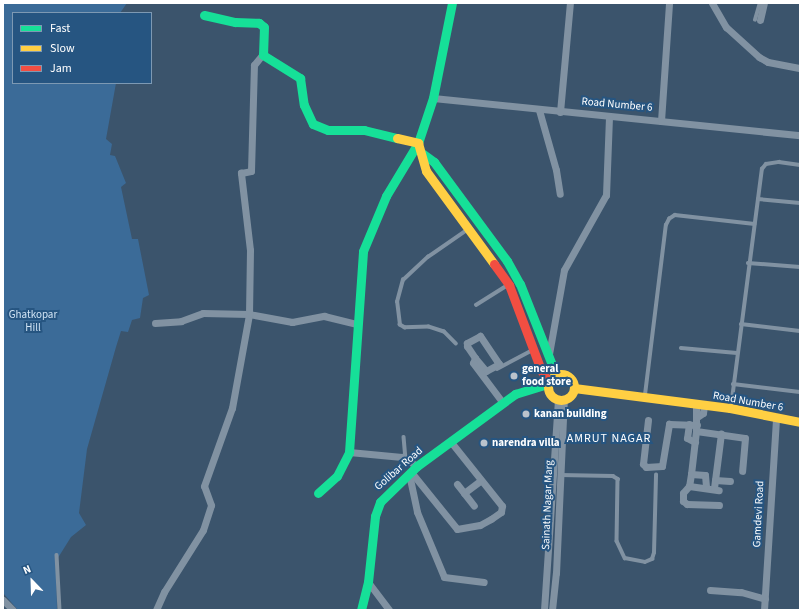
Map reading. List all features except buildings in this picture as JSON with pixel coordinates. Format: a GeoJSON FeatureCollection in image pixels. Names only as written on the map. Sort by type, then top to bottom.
{"type":"FeatureCollection","features":[{"type":"Feature","properties":{"kind":"street"},"geometry":{"type":"LineString","coordinates":[[318,493],[337,476],[349,452],[363,251],[386,196],[418,143],[433,98],[452,3]]}},
{"type":"Feature","properties":{"kind":"street"},"geometry":{"type":"LineString","coordinates":[[560,112],[570,3]]}},
{"type":"Feature","properties":{"kind":"street"},"geometry":{"type":"LineString","coordinates":[[661,120],[669,3]]}},
{"type":"Feature","properties":{"kind":"street"},"geometry":{"type":"LineString","coordinates":[[712,3],[726,28],[759,57],[768,62],[800,68]]}},
{"type":"Feature","properties":{"kind":"street"},"geometry":{"type":"LineString","coordinates":[[758,20],[764,3]]}},
{"type":"Feature","properties":{"kind":"street"},"geometry":{"type":"LineString","coordinates":[[156,610],[164,592],[203,530],[211,505],[204,486],[232,408],[249,314],[250,250],[241,173],[251,171],[254,65],[262,54],[264,27],[259,22],[235,22],[204,15]]}},
{"type":"Feature","properties":{"kind":"street"},"geometry":{"type":"LineString","coordinates":[[262,54],[300,78],[304,105],[313,124],[328,130],[364,130],[418,143]]}},
{"type":"Feature","properties":{"kind":"street","name":"Road Number 6"},"geometry":{"type":"LineString","coordinates":[[433,98],[539,110],[661,120],[800,135]]}},
{"type":"Feature","properties":{"kind":"street"},"geometry":{"type":"LineString","coordinates":[[539,110],[556,170],[560,194]]}},
{"type":"Feature","properties":{"kind":"street"},"geometry":{"type":"LineString","coordinates":[[549,354],[564,270],[606,195],[609,116]]}},
{"type":"Feature","properties":{"kind":"street"},"geometry":{"type":"LineString","coordinates":[[418,143],[423,154],[426,171],[469,228],[509,285],[533,345],[541,370],[548,382],[549,393],[561,400],[570,396],[574,388],[569,377],[556,375],[542,337],[518,281],[507,260],[434,162],[423,154]]}},
{"type":"Feature","properties":{"kind":"street"},"geometry":{"type":"LineString","coordinates":[[442,192],[452,186]]}},
{"type":"Feature","properties":{"kind":"street"},"geometry":{"type":"LineString","coordinates":[[469,228],[478,222]]}},
{"type":"Feature","properties":{"kind":"street"},"geometry":{"type":"LineString","coordinates":[[509,285],[518,281]]}},
{"type":"Feature","properties":{"kind":"street"},"geometry":{"type":"LineString","coordinates":[[155,323],[181,322],[204,313],[249,314],[292,322],[324,316],[357,324]]}},
{"type":"Feature","properties":{"kind":"street"},"geometry":{"type":"LineString","coordinates":[[475,358],[486,372],[499,362],[480,336],[467,344],[475,358],[473,362],[503,403]]}},
{"type":"Feature","properties":{"kind":"street"},"geometry":{"type":"LineString","coordinates":[[533,345],[542,337]]}},
{"type":"Feature","properties":{"kind":"street","name":"Golibar Road"},"geometry":{"type":"LineString","coordinates":[[361,610],[368,582],[375,516],[380,502],[412,471],[515,394],[548,382],[556,375]]}},
{"type":"Feature","properties":{"kind":"street","name":"Road Number 6"},"geometry":{"type":"LineString","coordinates":[[574,388],[645,399],[730,408],[776,419],[800,422]]}},
{"type":"Feature","properties":{"kind":"street","name":"Sainath Nagar Marg"},"geometry":{"type":"LineString","coordinates":[[552,610],[554,594],[557,475],[561,400]]}},
{"type":"Feature","properties":{"kind":"street"},"geometry":{"type":"LineString","coordinates":[[700,406],[689,486],[682,493],[683,501],[687,504],[719,505]]}},
{"type":"Feature","properties":{"kind":"street","name":"Gamdevi Road"},"geometry":{"type":"LineString","coordinates":[[764,610],[776,419]]}},
{"type":"Feature","properties":{"kind":"street"},"geometry":{"type":"LineString","coordinates":[[648,420],[643,464],[646,467],[662,466],[669,424],[697,424],[721,433],[746,438],[742,471]]}},
{"type":"Feature","properties":{"kind":"street"},"geometry":{"type":"LineString","coordinates":[[689,424],[687,438],[695,442]]}},
{"type":"Feature","properties":{"kind":"street"},"geometry":{"type":"LineString","coordinates":[[713,488],[721,433]]}},
{"type":"Feature","properties":{"kind":"street"},"geometry":{"type":"LineString","coordinates":[[349,452],[406,458],[412,471],[457,529],[462,530],[480,525],[500,512],[502,506],[451,442]]}},
{"type":"Feature","properties":{"kind":"street"},"geometry":{"type":"LineString","coordinates":[[412,471],[417,512],[444,578],[484,582]]}},
{"type":"Feature","properties":{"kind":"street"},"geometry":{"type":"LineString","coordinates":[[691,474],[705,475],[713,488]]}},
{"type":"Feature","properties":{"kind":"street"},"geometry":{"type":"LineString","coordinates":[[544,610],[557,475]]}},
{"type":"Feature","properties":{"kind":"street"},"geometry":{"type":"LineString","coordinates":[[464,493],[481,480]]}},
{"type":"Feature","properties":{"kind":"street"},"geometry":{"type":"LineString","coordinates":[[715,480],[730,481]]}},
{"type":"Feature","properties":{"kind":"street"},"geometry":{"type":"LineString","coordinates":[[457,484],[474,506]]}},
{"type":"Feature","properties":{"kind":"street"},"geometry":{"type":"LineString","coordinates":[[689,486],[713,488]]}},
{"type":"Feature","properties":{"kind":"street"},"geometry":{"type":"LineString","coordinates":[[368,582],[389,610]]}},
{"type":"Feature","properties":{"kind":"street"},"geometry":{"type":"LineString","coordinates":[[710,590],[741,592],[765,599]]}},
{"type":"Feature","properties":{"kind":"street"},"geometry":{"type":"LineString","coordinates":[[546,592],[554,594]]}},
{"type":"Feature","properties":{"kind":"street"},"geometry":{"type":"LineString","coordinates":[[3,600],[13,610]]}},
{"type":"Feature","properties":{"kind":"lane"},"geometry":{"type":"LineString","coordinates":[[758,20],[760,3]]}},
{"type":"Feature","properties":{"kind":"lane"},"geometry":{"type":"LineString","coordinates":[[730,408],[748,263],[762,169],[766,164],[779,162],[800,165]]}},
{"type":"Feature","properties":{"kind":"lane"},"geometry":{"type":"LineString","coordinates":[[758,199],[800,203]]}},
{"type":"Feature","properties":{"kind":"lane"},"geometry":{"type":"LineString","coordinates":[[645,399],[666,225],[669,219],[675,216],[754,224]]}},
{"type":"Feature","properties":{"kind":"lane"},"geometry":{"type":"LineString","coordinates":[[456,344],[444,332],[429,327],[405,328],[400,325],[397,302],[403,280],[428,257],[469,228]]}},
{"type":"Feature","properties":{"kind":"lane"},"geometry":{"type":"LineString","coordinates":[[748,263],[800,268]]}},
{"type":"Feature","properties":{"kind":"lane"},"geometry":{"type":"LineString","coordinates":[[476,305],[509,285]]}},
{"type":"Feature","properties":{"kind":"lane"},"geometry":{"type":"LineString","coordinates":[[740,324],[800,331]]}},
{"type":"Feature","properties":{"kind":"lane"},"geometry":{"type":"LineString","coordinates":[[494,370],[533,345]]}},
{"type":"Feature","properties":{"kind":"lane"},"geometry":{"type":"LineString","coordinates":[[681,348],[737,353]]}},
{"type":"Feature","properties":{"kind":"lane"},"geometry":{"type":"LineString","coordinates":[[733,384],[800,392]]}},
{"type":"Feature","properties":{"kind":"lane"},"geometry":{"type":"LineString","coordinates":[[404,437],[406,458]]}},
{"type":"Feature","properties":{"kind":"lane"},"geometry":{"type":"LineString","coordinates":[[557,475],[613,476],[618,479],[617,541],[625,558],[645,562],[652,559],[654,553],[656,475]]}},
{"type":"Feature","properties":{"kind":"lane"},"geometry":{"type":"LineString","coordinates":[[57,555],[60,610]]}},
{"type":"Feature","properties":{"kind":"green space","name":"Ghatkopar Hill"},"geometry":{"type":"Polygon","coordinates":[[[3,3],[127,3],[121,12],[12,12],[12,84],[116,84],[106,139],[112,144],[110,155],[115,156],[126,183],[121,187],[132,239],[138,239],[149,295],[143,298],[140,318],[132,320],[128,332],[121,331],[116,347],[87,449],[79,513],[86,525],[71,537],[56,561],[57,610],[18,610],[3,593],[3,3]]]}},
{"type":"Feature","properties":{"kind":"traffic: fast"},"geometry":{"type":"LineString","coordinates":[[318,493],[337,476],[349,452],[363,251],[386,196],[418,143],[433,98],[452,3]]}},
{"type":"Feature","properties":{"kind":"traffic: fast"},"geometry":{"type":"LineString","coordinates":[[204,15],[235,22],[259,23],[264,27],[263,55],[300,78],[304,105],[313,124],[328,130],[364,130],[397,138]]}},
{"type":"Feature","properties":{"kind":"traffic: fast"},"geometry":{"type":"LineString","coordinates":[[423,154],[434,162],[507,261],[520,284],[556,375]]}},
{"type":"Feature","properties":{"kind":"traffic: fast"},"geometry":{"type":"LineString","coordinates":[[361,610],[368,582],[375,516],[380,502],[417,466],[515,394],[548,384]]}},
{"type":"Feature","properties":{"kind":"traffic: slow"},"geometry":{"type":"LineString","coordinates":[[397,138],[418,143],[426,171],[494,264]]}},
{"type":"Feature","properties":{"kind":"traffic: slow"},"geometry":{"type":"LineString","coordinates":[[561,374],[570,378],[574,387],[570,396],[561,400],[552,396],[548,387],[552,378],[561,374]]}},
{"type":"Feature","properties":{"kind":"traffic: slow"},"geometry":{"type":"LineString","coordinates":[[574,388],[730,408],[800,422]]}},
{"type":"Feature","properties":{"kind":"traffic: jam"},"geometry":{"type":"LineString","coordinates":[[494,264],[509,285],[541,370],[548,381]]}},
{"type":"Feature","properties":{"kind":"place","name":"general food store"},"geometry":{"type":"Point","coordinates":[514,376]}},
{"type":"Feature","properties":{"kind":"place","name":"kanan building"},"geometry":{"type":"Point","coordinates":[526,414]}},
{"type":"Feature","properties":{"kind":"place","name":"narendra villa"},"geometry":{"type":"Point","coordinates":[484,443]}},
{"type":"Feature","properties":{"kind":"district","name":"AMRUT NAGAR"},"geometry":{"type":"Point","coordinates":[609,439]}}]}
